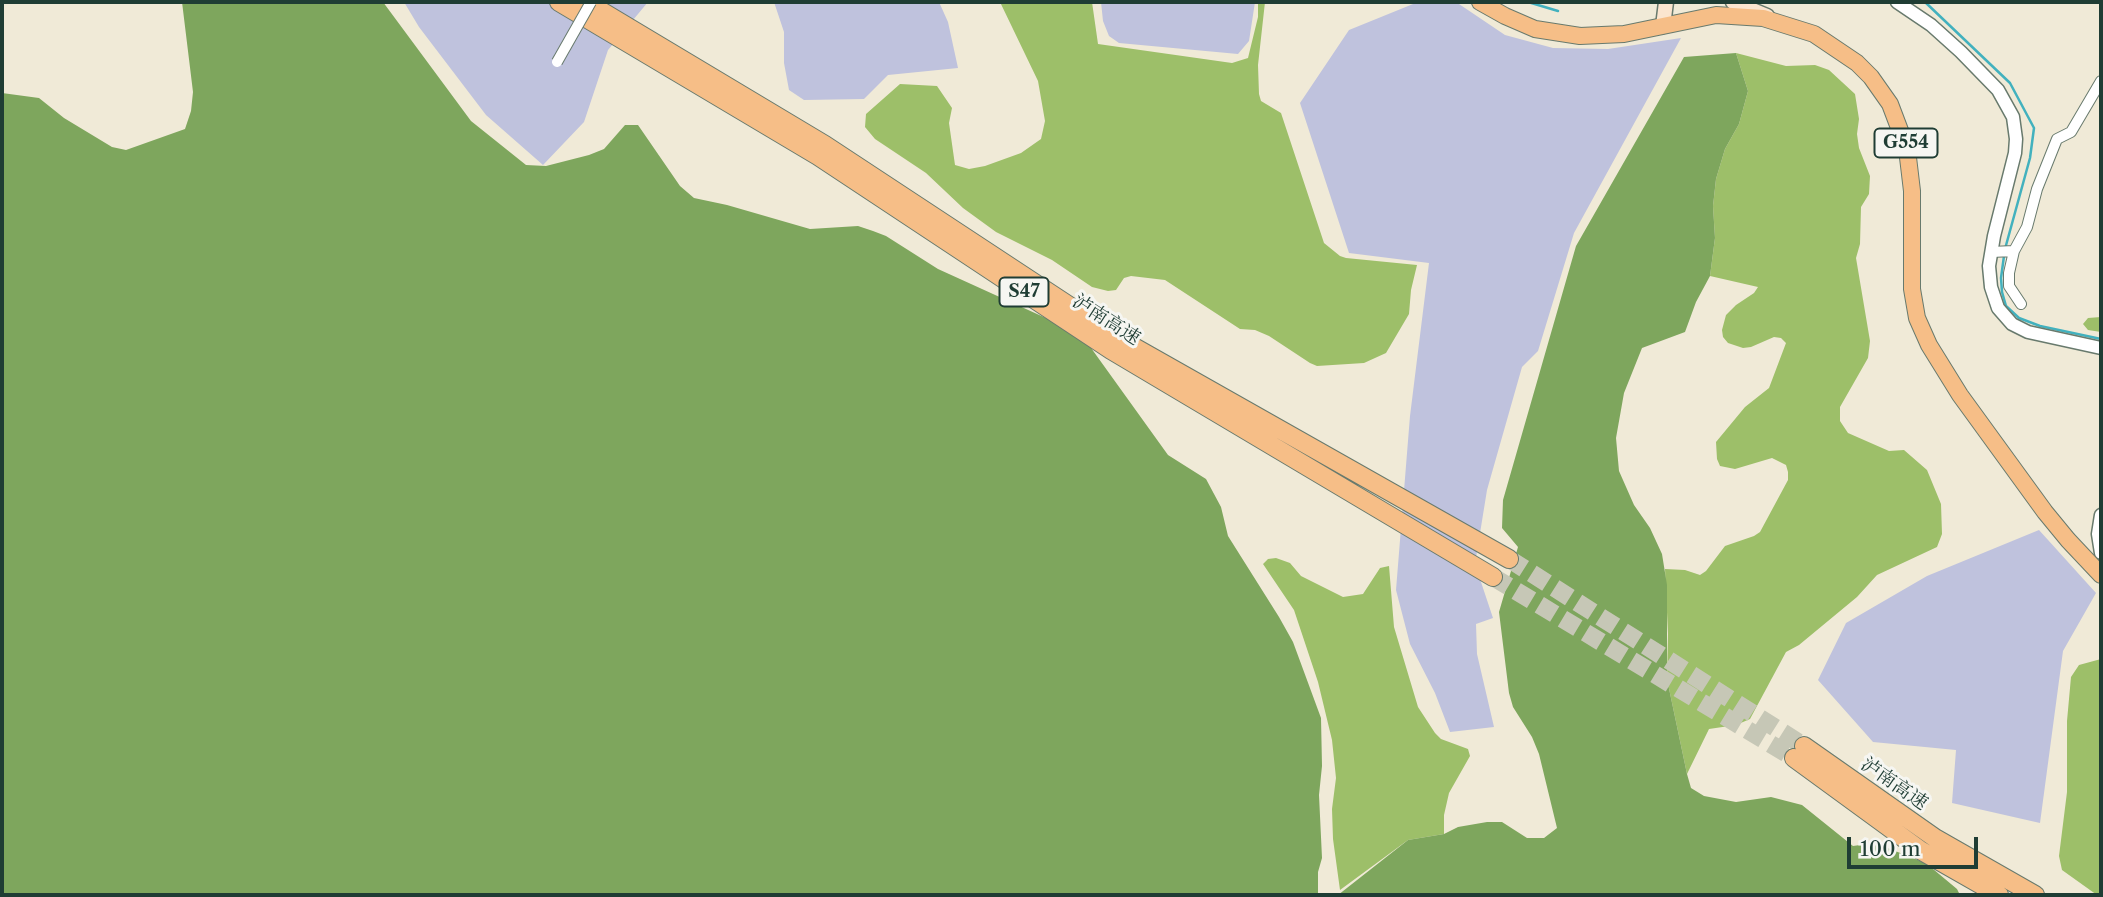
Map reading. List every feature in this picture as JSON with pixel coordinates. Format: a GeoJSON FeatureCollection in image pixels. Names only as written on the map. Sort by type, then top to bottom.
{"type":"FeatureCollection","features":[{"type":"Feature","properties":{"kind":"highway","name":"泸南高速"},"geometry":{"type":"LineString","coordinates":[[559,2],[818,156],[1111,349],[1493,577]]}},
{"type":"Feature","properties":{"kind":"highway","name":"泸南高速"},"geometry":{"type":"LineString","coordinates":[[589,2],[825,145],[1118,338],[1508,559]]}},
{"type":"Feature","properties":{"kind":"highway","name":"G554"},"geometry":{"type":"LineString","coordinates":[[1480,2],[1518,22],[1562,35],[1609,36],[1703,17],[1730,15],[1782,22],[1814,34],[1845,53],[1871,78],[1890,104],[1902,132],[1909,161],[1912,200],[1912,289],[1920,327],[1938,362],[1960,395],[2055,525],[2101,575]]}},
{"type":"Feature","properties":{"kind":"highway","name":"泸南高速"},"geometry":{"type":"LineString","coordinates":[[1999,895],[1920,850],[1799,752],[1935,838],[2035,895]]}},
{"type":"Feature","properties":{"kind":"main road"},"geometry":{"type":"LineString","coordinates":[[1663,26],[1666,2]]}},
{"type":"Feature","properties":{"kind":"main road"},"geometry":{"type":"LineString","coordinates":[[1733,2],[1782,22]]}},
{"type":"Feature","properties":{"kind":"street"},"geometry":{"type":"LineString","coordinates":[[557,62],[589,2]]}},
{"type":"Feature","properties":{"kind":"street"},"geometry":{"type":"LineString","coordinates":[[1897,2],[1931,25],[1961,52],[1998,90],[2013,117],[2015,153],[2004,252],[2010,286],[2013,295],[2021,303]]}},
{"type":"Feature","properties":{"kind":"street"},"geometry":{"type":"LineString","coordinates":[[2101,81],[2070,132],[2057,139],[2037,189],[2027,227],[2004,252],[1989,277],[1998,308],[2012,324],[2028,332],[2101,348]]}},
{"type":"Feature","properties":{"kind":"street"},"geometry":{"type":"LineString","coordinates":[[2101,515],[2098,534],[2101,552]]}},
{"type":"Feature","properties":{"kind":"shaded area"},"geometry":{"type":"Polygon","coordinates":[[[404,2],[648,2],[608,50],[584,122],[543,165],[486,115],[419,27],[404,2]]]}},
{"type":"Feature","properties":{"kind":"shaded area"},"geometry":{"type":"Polygon","coordinates":[[[774,2],[939,2],[948,22],[958,68],[888,75],[864,99],[804,100],[789,90],[784,63],[784,32],[774,2]]]}},
{"type":"Feature","properties":{"kind":"shaded area"},"geometry":{"type":"Polygon","coordinates":[[[1101,2],[1255,2],[1249,41],[1238,54],[1119,43],[1109,36],[1103,21],[1101,2]]]}},
{"type":"Feature","properties":{"kind":"shaded area"},"geometry":{"type":"Polygon","coordinates":[[[1418,2],[1456,2],[1505,35],[1553,48],[1608,49],[1681,38],[1574,233],[1538,351],[1522,367],[1487,490],[1475,564],[1493,618],[1476,624],[1477,654],[1494,727],[1450,732],[1435,693],[1410,644],[1396,590],[1410,416],[1429,263],[1349,253],[1300,103],[1349,30],[1418,2]]]}},
{"type":"Feature","properties":{"kind":"shaded area"},"geometry":{"type":"Polygon","coordinates":[[[2039,530],[2096,593],[2063,651],[2040,823],[1952,803],[1956,750],[1873,742],[1818,680],[1846,623],[1927,576],[2039,530]]]}},
{"type":"Feature","properties":{"kind":"green space"},"geometry":{"type":"Polygon","coordinates":[[[182,2],[383,2],[471,121],[526,165],[546,166],[589,155],[604,149],[625,125],[638,125],[680,186],[694,198],[810,229],[858,226],[873,231],[886,236],[938,269],[1081,334],[1168,455],[1206,479],[1221,507],[1228,536],[1293,642],[1321,718],[1322,766],[1319,795],[1322,858],[1318,872],[1318,895],[2,895],[2,93],[39,98],[64,118],[112,147],[126,150],[185,129],[193,92],[182,2]]]}},
{"type":"Feature","properties":{"kind":"green space"},"geometry":{"type":"Polygon","coordinates":[[[1000,2],[1092,2],[1098,44],[1232,63],[1248,58],[1258,17],[1258,2],[1265,2],[1258,65],[1259,94],[1261,101],[1281,113],[1324,243],[1346,258],[1417,265],[1409,314],[1386,353],[1364,363],[1317,366],[1269,336],[1255,330],[1240,329],[1165,280],[1131,276],[1124,278],[1116,290],[1092,287],[1052,260],[996,232],[963,208],[926,173],[875,139],[865,127],[866,114],[900,84],[937,86],[952,108],[949,123],[955,165],[969,169],[985,166],[1021,153],[1041,139],[1045,121],[1038,81],[1000,2]]]}},
{"type":"Feature","properties":{"kind":"green space"},"geometry":{"type":"Polygon","coordinates":[[[1736,53],[1786,66],[1815,65],[1829,70],[1855,94],[1859,119],[1859,148],[1870,176],[1869,194],[1861,207],[1860,244],[1856,258],[1870,341],[1868,358],[1840,407],[1840,421],[1848,433],[1889,451],[1904,450],[1927,470],[1941,504],[1942,534],[1937,547],[1877,575],[1857,597],[1799,645],[1786,652],[1750,719],[1736,725],[1709,729],[1687,774],[1667,679],[1665,569],[1685,570],[1700,575],[1725,546],[1760,532],[1788,480],[1786,465],[1772,458],[1735,469],[1720,466],[1717,459],[1716,442],[1745,407],[1769,388],[1786,343],[1781,338],[1774,337],[1751,347],[1743,348],[1728,343],[1722,330],[1726,315],[1758,287],[1710,276],[1715,238],[1713,206],[1716,179],[1725,149],[1739,124],[1748,91],[1736,53]]]}},
{"type":"Feature","properties":{"kind":"green space"},"geometry":{"type":"Polygon","coordinates":[[[1736,53],[1748,91],[1739,124],[1725,149],[1716,179],[1713,206],[1715,238],[1710,276],[1696,302],[1685,332],[1642,348],[1624,393],[1616,438],[1619,471],[1634,505],[1650,528],[1662,554],[1667,585],[1667,679],[1687,774],[1691,788],[1704,796],[1736,802],[1771,797],[1802,805],[1853,846],[1867,844],[1885,847],[1927,864],[1957,889],[1960,895],[1338,895],[1408,840],[1444,834],[1458,827],[1487,822],[1502,822],[1527,838],[1544,838],[1557,828],[1539,754],[1532,737],[1513,707],[1509,693],[1499,612],[1518,547],[1502,528],[1503,500],[1576,246],[1684,57],[1736,53]]]}},
{"type":"Feature","properties":{"kind":"green space"},"geometry":{"type":"Polygon","coordinates":[[[2101,317],[2101,332],[2088,330],[2083,324],[2088,318],[2101,317]]]}},
{"type":"Feature","properties":{"kind":"green space"},"geometry":{"type":"Polygon","coordinates":[[[1276,558],[1290,563],[1301,576],[1343,597],[1363,594],[1380,568],[1389,566],[1394,627],[1418,707],[1441,739],[1468,749],[1470,756],[1449,793],[1444,815],[1444,834],[1408,840],[1340,890],[1333,839],[1332,809],[1336,778],[1332,740],[1318,682],[1294,610],[1263,564],[1268,559],[1276,558]]]}},
{"type":"Feature","properties":{"kind":"green space"},"geometry":{"type":"Polygon","coordinates":[[[2101,659],[2101,895],[2097,895],[2062,870],[2059,856],[2067,792],[2067,721],[2071,677],[2079,665],[2101,659]]]}},
{"type":"Feature","properties":{"kind":"waterway"},"geometry":{"type":"LineString","coordinates":[[1528,2],[1558,11]]}},
{"type":"Feature","properties":{"kind":"waterway"},"geometry":{"type":"LineString","coordinates":[[1925,2],[2010,83],[2034,128],[2030,158],[2005,249]]}},
{"type":"Feature","properties":{"kind":"waterway"},"geometry":{"type":"LineString","coordinates":[[2004,256],[2002,292],[2006,306],[2019,318],[2040,326],[2101,339]]}},
{"type":"Feature","properties":{"kind":"tunnel"},"geometry":{"type":"LineString","coordinates":[[1509,559],[1804,746]]}},
{"type":"Feature","properties":{"kind":"tunnel"},"geometry":{"type":"LineString","coordinates":[[1493,577],[1794,758]]}}]}
